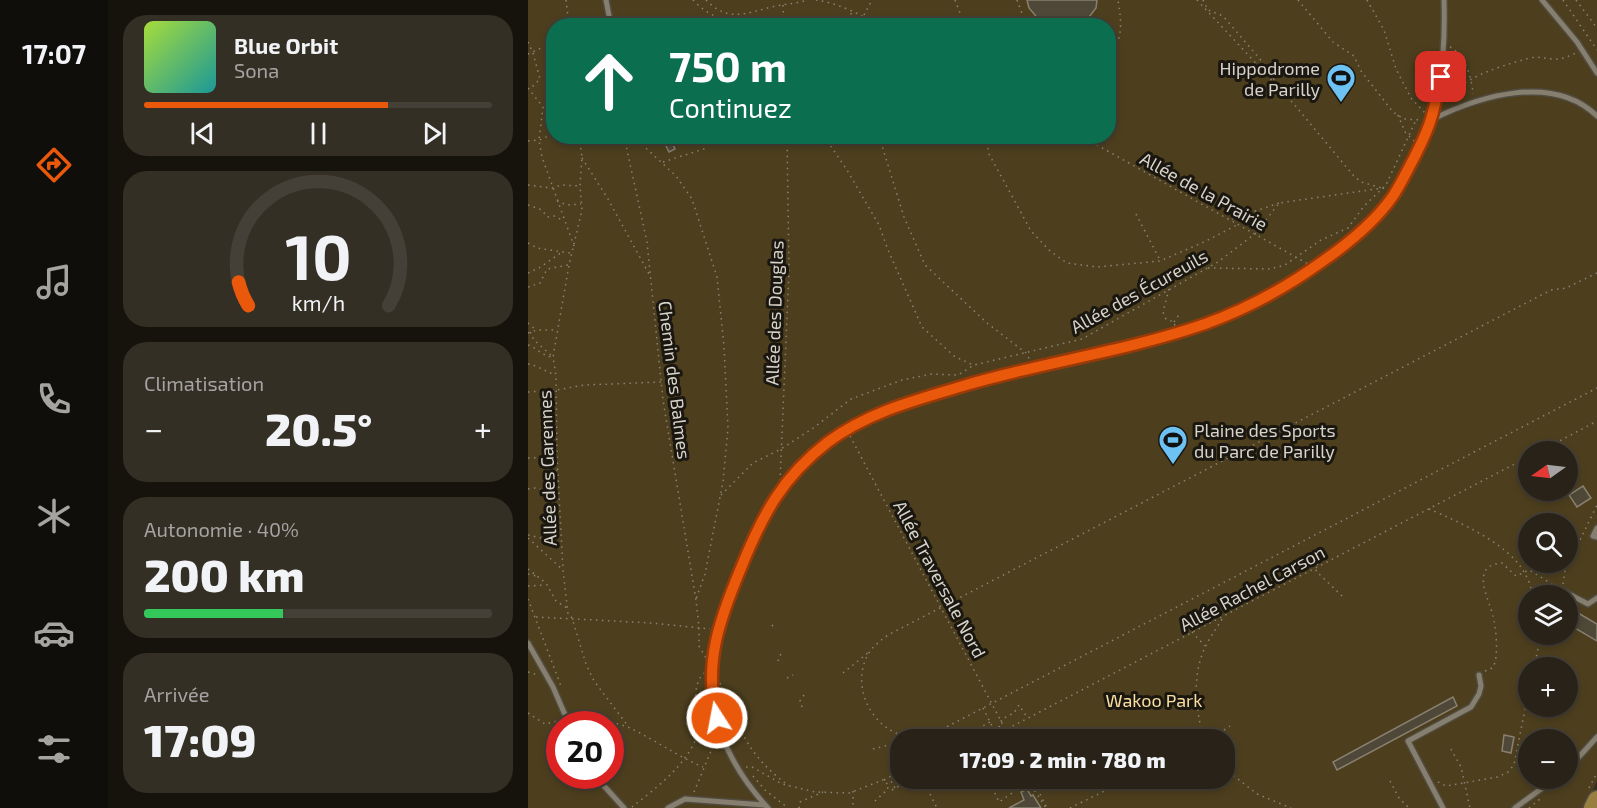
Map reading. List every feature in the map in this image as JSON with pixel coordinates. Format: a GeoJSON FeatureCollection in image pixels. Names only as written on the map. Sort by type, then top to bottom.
{"type":"FeatureCollection","features":[{"type":"Feature","properties":{"kind":"main road"},"geometry":{"type":"LineString","coordinates":[[1593,808],[1597,800]]}},
{"type":"Feature","properties":{"kind":"lane"},"geometry":{"type":"LineString","coordinates":[[606,0],[609,18]]}},
{"type":"Feature","properties":{"kind":"lane"},"geometry":{"type":"LineString","coordinates":[[767,806],[736,768],[728,753],[711,689],[712,666],[719,627],[756,531],[780,491],[827,443],[875,414],[897,405],[989,378],[1177,333],[1213,321],[1254,303],[1350,242],[1381,212],[1396,193],[1431,120],[1441,77],[1444,0]]}},
{"type":"Feature","properties":{"kind":"lane"},"geometry":{"type":"LineString","coordinates":[[1542,0],[1582,50],[1597,73]]}},
{"type":"Feature","properties":{"kind":"lane"},"geometry":{"type":"LineString","coordinates":[[1431,120],[1474,101],[1493,96],[1537,92],[1557,95],[1576,102],[1595,113]]}},
{"type":"Feature","properties":{"kind":"lane"},"geometry":{"type":"LineString","coordinates":[[1597,528],[1593,536],[1597,537]]}},
{"type":"Feature","properties":{"kind":"lane"},"geometry":{"type":"LineString","coordinates":[[1578,599],[1588,604],[1597,598]]}},
{"type":"Feature","properties":{"kind":"lane"},"geometry":{"type":"LineString","coordinates":[[528,643],[553,687],[563,711]]}},
{"type":"Feature","properties":{"kind":"lane"},"geometry":{"type":"LineString","coordinates":[[1443,808],[1408,741],[1472,707],[1481,686],[1479,675]]}},
{"type":"Feature","properties":{"kind":"lane"},"geometry":{"type":"LineString","coordinates":[[1578,758],[1597,737]]}},
{"type":"Feature","properties":{"kind":"lane"},"geometry":{"type":"LineString","coordinates":[[607,789],[624,808]]}},
{"type":"Feature","properties":{"kind":"lane"},"geometry":{"type":"LineString","coordinates":[[1515,808],[1541,789]]}},
{"type":"Feature","properties":{"kind":"lane"},"geometry":{"type":"LineString","coordinates":[[668,808],[685,799],[767,806]]}},
{"type":"Feature","properties":{"kind":"path"},"geometry":{"type":"LineString","coordinates":[[566,0],[568,18]]}},
{"type":"Feature","properties":{"kind":"path"},"geometry":{"type":"LineString","coordinates":[[693,0],[707,13],[717,18]]}},
{"type":"Feature","properties":{"kind":"path"},"geometry":{"type":"LineString","coordinates":[[706,0],[713,8],[739,15],[808,0]]}},
{"type":"Feature","properties":{"kind":"path"},"geometry":{"type":"LineString","coordinates":[[816,0],[867,18]]}},
{"type":"Feature","properties":{"kind":"path"},"geometry":{"type":"LineString","coordinates":[[864,16],[872,0]]}},
{"type":"Feature","properties":{"kind":"path"},"geometry":{"type":"LineString","coordinates":[[955,0],[962,18]]}},
{"type":"Feature","properties":{"kind":"path"},"geometry":{"type":"LineString","coordinates":[[1017,0],[1025,18]]}},
{"type":"Feature","properties":{"kind":"path"},"geometry":{"type":"LineString","coordinates":[[1116,50],[1121,32],[1118,0]]}},
{"type":"Feature","properties":{"kind":"path"},"geometry":{"type":"LineString","coordinates":[[1197,0],[1277,86],[1353,176],[1361,182],[1396,193]]}},
{"type":"Feature","properties":{"kind":"path"},"geometry":{"type":"LineString","coordinates":[[1203,0],[1208,10],[1222,16],[1271,72],[1277,86]]}},
{"type":"Feature","properties":{"kind":"path"},"geometry":{"type":"LineString","coordinates":[[1300,0],[1333,42],[1354,56],[1371,85],[1398,115],[1404,119],[1431,120]]}},
{"type":"Feature","properties":{"kind":"path"},"geometry":{"type":"LineString","coordinates":[[1367,0],[1383,30],[1396,69],[1411,98],[1431,120]]}},
{"type":"Feature","properties":{"kind":"path"},"geometry":{"type":"LineString","coordinates":[[1563,0],[1597,50]]}},
{"type":"Feature","properties":{"kind":"path"},"geometry":{"type":"LineString","coordinates":[[1576,0],[1597,28]]}},
{"type":"Feature","properties":{"kind":"path"},"geometry":{"type":"LineString","coordinates":[[783,5],[784,18]]}},
{"type":"Feature","properties":{"kind":"path"},"geometry":{"type":"LineString","coordinates":[[851,12],[851,18]]}},
{"type":"Feature","properties":{"kind":"path"},"geometry":{"type":"LineString","coordinates":[[528,42],[540,79],[529,88],[543,107],[539,140],[542,157],[574,246]]}},
{"type":"Feature","properties":{"kind":"path"},"geometry":{"type":"LineString","coordinates":[[1444,43],[1455,50],[1472,78],[1474,101]]}},
{"type":"Feature","properties":{"kind":"path"},"geometry":{"type":"LineString","coordinates":[[528,54],[546,46]]}},
{"type":"Feature","properties":{"kind":"path"},"geometry":{"type":"LineString","coordinates":[[1435,103],[1472,78],[1497,66],[1510,65],[1531,58],[1562,58],[1582,50]]}},
{"type":"Feature","properties":{"kind":"path"},"geometry":{"type":"LineString","coordinates":[[1398,115],[1408,138],[1420,146]]}},
{"type":"Feature","properties":{"kind":"path"},"geometry":{"type":"LineString","coordinates":[[1206,268],[1270,269],[1285,266],[1321,240],[1348,228],[1364,206],[1383,188],[1394,170],[1416,120]]}},
{"type":"Feature","properties":{"kind":"path"},"geometry":{"type":"LineString","coordinates":[[528,141],[546,137]]}},
{"type":"Feature","properties":{"kind":"path","name":"Chemin des Balmes"},"geometry":{"type":"LineString","coordinates":[[626,144],[647,242],[661,381],[696,600],[699,646],[712,666],[720,683],[723,700],[750,749],[771,774],[789,786]]}},
{"type":"Feature","properties":{"kind":"path"},"geometry":{"type":"LineString","coordinates":[[641,144],[676,176],[692,199],[717,277],[728,428],[720,495],[705,574],[696,600]]}},
{"type":"Feature","properties":{"kind":"path","name":"Allée des Douglas"},"geometry":{"type":"LineString","coordinates":[[780,491],[789,270],[787,144]]}},
{"type":"Feature","properties":{"kind":"path"},"geometry":{"type":"LineString","coordinates":[[829,144],[879,225],[922,327],[954,356],[974,365]]}},
{"type":"Feature","properties":{"kind":"path"},"geometry":{"type":"LineString","coordinates":[[881,144],[904,217],[925,265],[987,323],[1026,353],[1035,368]]}},
{"type":"Feature","properties":{"kind":"path"},"geometry":{"type":"LineString","coordinates":[[988,144],[990,154],[1021,216],[1031,231],[1050,251],[1067,263],[1097,267],[1160,261],[1239,224]]}},
{"type":"Feature","properties":{"kind":"path","name":"Allée de la Prairie"},"geometry":{"type":"LineString","coordinates":[[1094,144],[1314,267]]}},
{"type":"Feature","properties":{"kind":"path","name":"Allée des Garennes"},"geometry":{"type":"LineString","coordinates":[[580,146],[582,210],[569,264],[553,357],[556,376],[556,457],[563,570],[568,609],[586,664],[594,681],[628,726]]}},
{"type":"Feature","properties":{"kind":"path"},"geometry":{"type":"LineString","coordinates":[[661,163],[714,146]]}},
{"type":"Feature","properties":{"kind":"path"},"geometry":{"type":"LineString","coordinates":[[582,158],[608,199],[650,276]]}},
{"type":"Feature","properties":{"kind":"path"},"geometry":{"type":"LineString","coordinates":[[528,184],[552,188],[580,186]]}},
{"type":"Feature","properties":{"kind":"path"},"geometry":{"type":"LineString","coordinates":[[1231,219],[1280,203],[1383,188]]}},
{"type":"Feature","properties":{"kind":"path"},"geometry":{"type":"LineString","coordinates":[[556,200],[567,205],[582,204]]}},
{"type":"Feature","properties":{"kind":"path","name":"Allée des Écureuils"},"geometry":{"type":"LineString","coordinates":[[720,495],[753,463],[781,449],[812,429],[851,399],[902,380],[932,374],[958,375],[974,365],[1082,339],[1218,262],[1256,233],[1280,203]]}},
{"type":"Feature","properties":{"kind":"path"},"geometry":{"type":"LineString","coordinates":[[528,205],[542,210],[547,217],[554,216],[563,220]]}},
{"type":"Feature","properties":{"kind":"path"},"geometry":{"type":"LineString","coordinates":[[1136,214],[1160,261]]}},
{"type":"Feature","properties":{"kind":"path"},"geometry":{"type":"LineString","coordinates":[[528,243],[537,248],[572,253]]}},
{"type":"Feature","properties":{"kind":"path"},"geometry":{"type":"LineString","coordinates":[[528,273],[563,251]]}},
{"type":"Feature","properties":{"kind":"path"},"geometry":{"type":"LineString","coordinates":[[528,287],[540,283],[552,259]]}},
{"type":"Feature","properties":{"kind":"path"},"geometry":{"type":"LineString","coordinates":[[547,269],[569,264]]}},
{"type":"Feature","properties":{"kind":"path"},"geometry":{"type":"LineString","coordinates":[[843,673],[888,636],[941,607],[1540,295],[1551,290],[1566,288],[1597,273]]}},
{"type":"Feature","properties":{"kind":"path"},"geometry":{"type":"LineString","coordinates":[[1169,288],[1163,312],[1166,319],[1174,322]]}},
{"type":"Feature","properties":{"kind":"path"},"geometry":{"type":"LineString","coordinates":[[1177,313],[1178,316],[1174,322],[1177,333]]}},
{"type":"Feature","properties":{"kind":"path"},"geometry":{"type":"LineString","coordinates":[[528,323],[537,330]]}},
{"type":"Feature","properties":{"kind":"path"},"geometry":{"type":"LineString","coordinates":[[553,357],[529,333],[537,330],[558,330]]}},
{"type":"Feature","properties":{"kind":"path"},"geometry":{"type":"LineString","coordinates":[[528,345],[536,348],[542,355],[553,357]]}},
{"type":"Feature","properties":{"kind":"path"},"geometry":{"type":"LineString","coordinates":[[528,364],[556,376]]}},
{"type":"Feature","properties":{"kind":"path"},"geometry":{"type":"LineString","coordinates":[[528,392],[585,385],[661,381]]}},
{"type":"Feature","properties":{"kind":"path"},"geometry":{"type":"LineString","coordinates":[[943,729],[1596,389]]}},
{"type":"Feature","properties":{"kind":"path"},"geometry":{"type":"LineString","coordinates":[[1560,441],[1597,421]]}},
{"type":"Feature","properties":{"kind":"path","name":"Allée Traversale Nord"},"geometry":{"type":"LineString","coordinates":[[846,431],[1006,729]]}},
{"type":"Feature","properties":{"kind":"path"},"geometry":{"type":"LineString","coordinates":[[528,458],[556,457]]}},
{"type":"Feature","properties":{"kind":"path"},"geometry":{"type":"LineString","coordinates":[[542,458],[558,471]]}},
{"type":"Feature","properties":{"kind":"path","name":"Allée Rachel Carson"},"geometry":{"type":"LineString","coordinates":[[1006,729],[1518,462]]}},
{"type":"Feature","properties":{"kind":"path"},"geometry":{"type":"LineString","coordinates":[[528,489],[535,488],[559,495]]}},
{"type":"Feature","properties":{"kind":"path"},"geometry":{"type":"LineString","coordinates":[[1564,585],[1565,571],[1597,505]]}},
{"type":"Feature","properties":{"kind":"path"},"geometry":{"type":"LineString","coordinates":[[1429,509],[1476,531],[1518,565]]}},
{"type":"Feature","properties":{"kind":"path"},"geometry":{"type":"LineString","coordinates":[[1326,530],[1328,534]]}},
{"type":"Feature","properties":{"kind":"path"},"geometry":{"type":"LineString","coordinates":[[528,535],[561,542]]}},
{"type":"Feature","properties":{"kind":"path"},"geometry":{"type":"LineString","coordinates":[[528,538],[563,570]]}},
{"type":"Feature","properties":{"kind":"path"},"geometry":{"type":"LineString","coordinates":[[1320,552],[1316,571],[1342,596]]}},
{"type":"Feature","properties":{"kind":"path"},"geometry":{"type":"LineString","coordinates":[[1479,675],[1492,668],[1495,663],[1496,638],[1493,616],[1484,590],[1485,572],[1490,566],[1502,563],[1516,576],[1522,573]]}},
{"type":"Feature","properties":{"kind":"path"},"geometry":{"type":"LineString","coordinates":[[528,569],[547,585],[556,601],[568,609]]}},
{"type":"Feature","properties":{"kind":"path"},"geometry":{"type":"LineString","coordinates":[[1534,573],[1553,585]]}},
{"type":"Feature","properties":{"kind":"path"},"geometry":{"type":"LineString","coordinates":[[528,574],[537,576]]}},
{"type":"Feature","properties":{"kind":"path"},"geometry":{"type":"LineString","coordinates":[[528,586],[547,585]]}},
{"type":"Feature","properties":{"kind":"path"},"geometry":{"type":"LineString","coordinates":[[528,599],[562,688]]}},
{"type":"Feature","properties":{"kind":"path"},"geometry":{"type":"LineString","coordinates":[[1201,729],[1196,705],[1198,668],[1206,647],[1226,614]]}},
{"type":"Feature","properties":{"kind":"path"},"geometry":{"type":"LineString","coordinates":[[536,616],[699,627],[714,630],[719,627]]}},
{"type":"Feature","properties":{"kind":"path"},"geometry":{"type":"LineString","coordinates":[[1211,622],[1217,628]]}},
{"type":"Feature","properties":{"kind":"path"},"geometry":{"type":"LineString","coordinates":[[1192,632],[1206,647]]}},
{"type":"Feature","properties":{"kind":"path"},"geometry":{"type":"LineString","coordinates":[[778,661],[782,651]]}},
{"type":"Feature","properties":{"kind":"path"},"geometry":{"type":"LineString","coordinates":[[870,651],[863,671],[862,683],[867,705],[880,723],[890,729]]}},
{"type":"Feature","properties":{"kind":"path"},"geometry":{"type":"LineString","coordinates":[[631,808],[657,788],[684,759],[698,734],[696,699],[698,679],[712,666]]}},
{"type":"Feature","properties":{"kind":"path"},"geometry":{"type":"LineString","coordinates":[[787,678],[793,675]]}},
{"type":"Feature","properties":{"kind":"path"},"geometry":{"type":"LineString","coordinates":[[801,706],[800,701],[804,695]]}},
{"type":"Feature","properties":{"kind":"path"},"geometry":{"type":"LineString","coordinates":[[998,729],[1002,719],[1014,713],[1019,705],[1028,718]]}},
{"type":"Feature","properties":{"kind":"path"},"geometry":{"type":"LineString","coordinates":[[983,708],[994,729]]}},
{"type":"Feature","properties":{"kind":"path"},"geometry":{"type":"LineString","coordinates":[[528,714],[546,724]]}},
{"type":"Feature","properties":{"kind":"path"},"geometry":{"type":"LineString","coordinates":[[1425,774],[1446,786],[1498,777],[1508,772],[1514,765],[1523,717]]}},
{"type":"Feature","properties":{"kind":"path"},"geometry":{"type":"LineString","coordinates":[[977,729],[990,722]]}},
{"type":"Feature","properties":{"kind":"path"},"geometry":{"type":"LineString","coordinates":[[624,725],[684,759],[704,767]]}},
{"type":"Feature","properties":{"kind":"path"},"geometry":{"type":"LineString","coordinates":[[1226,729],[1230,726]]}},
{"type":"Feature","properties":{"kind":"path"},"geometry":{"type":"LineString","coordinates":[[694,792],[721,731]]}},
{"type":"Feature","properties":{"kind":"path"},"geometry":{"type":"LineString","coordinates":[[873,749],[890,745]]}},
{"type":"Feature","properties":{"kind":"path"},"geometry":{"type":"LineString","coordinates":[[1451,749],[1461,768],[1470,808]]}},
{"type":"Feature","properties":{"kind":"path"},"geometry":{"type":"LineString","coordinates":[[788,808],[765,790],[746,767],[752,766],[778,783],[824,792],[853,791],[890,776]]}},
{"type":"Feature","properties":{"kind":"path"},"geometry":{"type":"LineString","coordinates":[[1235,777],[1257,794],[1291,808]]}},
{"type":"Feature","properties":{"kind":"path"},"geometry":{"type":"LineString","coordinates":[[875,801],[888,789],[883,780]]}},
{"type":"Feature","properties":{"kind":"path"},"geometry":{"type":"LineString","coordinates":[[1390,781],[1399,798],[1409,808]]}},
{"type":"Feature","properties":{"kind":"path"},"geometry":{"type":"LineString","coordinates":[[886,784],[890,782]]}},
{"type":"Feature","properties":{"kind":"path"},"geometry":{"type":"LineString","coordinates":[[928,789],[937,808]]}},
{"type":"Feature","properties":{"kind":"path"},"geometry":{"type":"LineString","coordinates":[[993,789],[999,802],[1018,789]]}},
{"type":"Feature","properties":{"kind":"path"},"geometry":{"type":"LineString","coordinates":[[1034,789],[1047,808]]}},
{"type":"Feature","properties":{"kind":"path"},"geometry":{"type":"LineString","coordinates":[[1038,789],[1047,808]]}},
{"type":"Feature","properties":{"kind":"path"},"geometry":{"type":"LineString","coordinates":[[1070,808],[1109,789]]}},
{"type":"Feature","properties":{"kind":"path"},"geometry":{"type":"LineString","coordinates":[[853,791],[853,808]]}},
{"type":"Feature","properties":{"kind":"path"},"geometry":{"type":"LineString","coordinates":[[799,808],[800,802],[824,792]]}},
{"type":"Feature","properties":{"kind":"green space","name":"Wakoo Park"},"geometry":{"type":"Polygon","coordinates":[[[528,0],[1597,0],[1597,781],[1584,808],[528,808],[528,0]]]}},
{"type":"Feature","properties":{"kind":"building"},"geometry":{"type":"Polygon","coordinates":[[[1027,0],[1097,0],[1096,8],[1088,18],[1037,18],[1029,8],[1027,0]]]}},
{"type":"Feature","properties":{"kind":"building"},"geometry":{"type":"Polygon","coordinates":[[[665,144],[673,144],[675,149],[669,152],[665,144]]]}},
{"type":"Feature","properties":{"kind":"building"},"geometry":{"type":"Polygon","coordinates":[[[1583,486],[1591,498],[1577,507],[1573,501],[1578,501],[1578,489],[1583,486]]]}},
{"type":"Feature","properties":{"kind":"building"},"geometry":{"type":"Polygon","coordinates":[[[1578,613],[1597,624],[1597,641],[1578,630],[1578,613]]]}},
{"type":"Feature","properties":{"kind":"building"},"geometry":{"type":"Polygon","coordinates":[[[1453,697],[1457,706],[1337,770],[1333,762],[1453,697]]]}},
{"type":"Feature","properties":{"kind":"building"},"geometry":{"type":"Polygon","coordinates":[[[1504,735],[1514,737],[1511,753],[1502,751],[1504,735]]]}},
{"type":"Feature","properties":{"kind":"building"},"geometry":{"type":"Polygon","coordinates":[[[1027,789],[1041,808],[1009,808],[1024,800],[1021,792],[1027,789]]]}},
{"type":"Feature","properties":{"kind":"place","name":"Hippodrome de Parilly"},"geometry":{"type":"Point","coordinates":[1341,104]}},
{"type":"Feature","properties":{"kind":"place","name":"Plaine des Sports du Parc de Parilly"},"geometry":{"type":"Point","coordinates":[1173,466]}},
{"type":"Feature","properties":{"kind":"route"},"geometry":{"type":"LineString","coordinates":[[717,718],[710,681],[713,654],[720,623],[737,577],[766,511],[805,463],[827,443],[852,426],[897,405],[989,378],[1145,342],[1206,324],[1238,311],[1284,287],[1350,242],[1381,212],[1396,193],[1431,120],[1441,77]]}}]}
